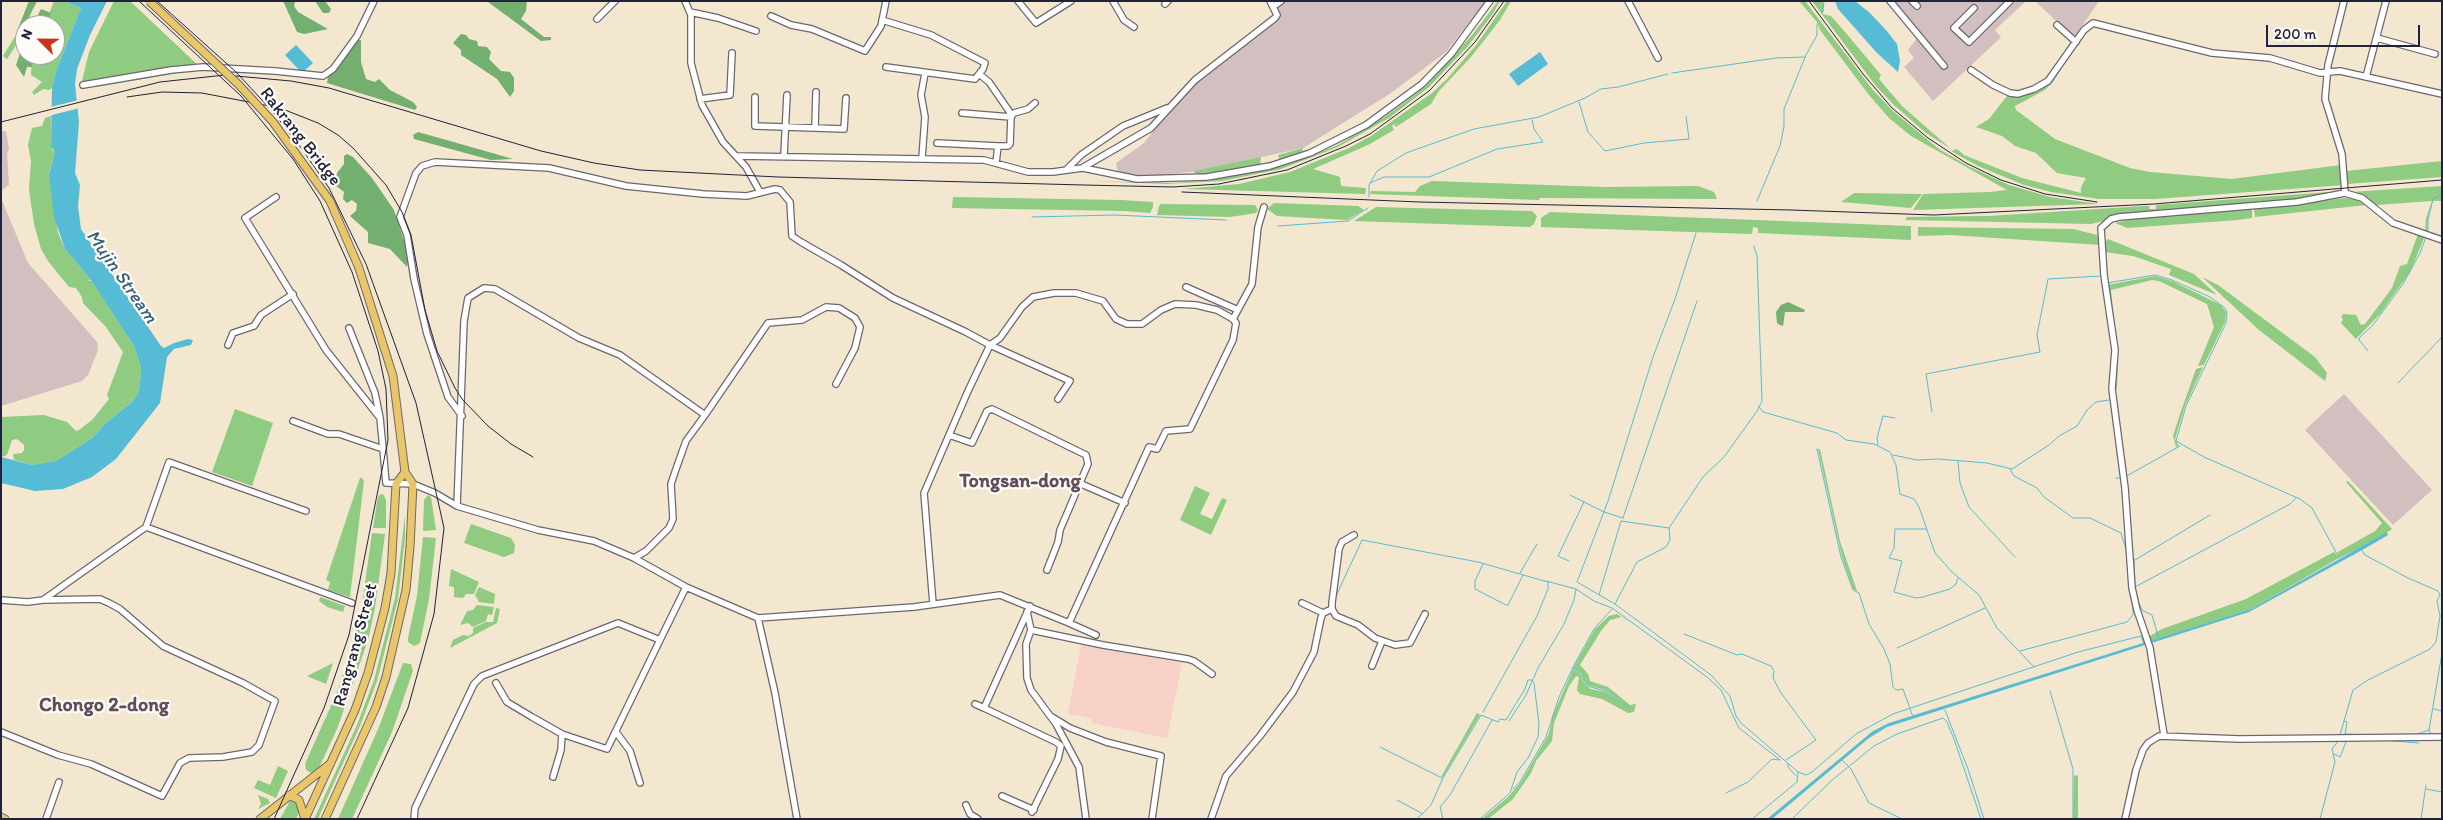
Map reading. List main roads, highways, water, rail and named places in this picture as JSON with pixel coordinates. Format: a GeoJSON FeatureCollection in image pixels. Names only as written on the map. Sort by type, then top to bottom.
{"type":"FeatureCollection","features":[{"type":"Feature","properties":{"kind":"main road","name":"Rakrang Bridge"},"geometry":{"type":"LineString","coordinates":[[149,1],[238,84],[273,122],[330,201],[359,268],[393,376],[404,472]]}},
{"type":"Feature","properties":{"kind":"main road","name":"Rangrang Street"},"geometry":{"type":"LineString","coordinates":[[305,819],[333,762],[365,682],[385,608],[391,573],[396,484],[404,472],[413,484],[406,590],[386,677],[376,707],[325,819]]}},
{"type":"Feature","properties":{"kind":"main road"},"geometry":{"type":"LineString","coordinates":[[260,819],[333,762]]}},
{"type":"Feature","properties":{"kind":"main road"},"geometry":{"type":"LineString","coordinates":[[289,795],[299,800],[305,819]]}},
{"type":"Feature","properties":{"kind":"main road"},"geometry":{"type":"LineString","coordinates":[[1,817],[5,819]]}},
{"type":"Feature","properties":{"kind":"water","name":"Mujin Stream"},"geometry":{"type":"Polygon","coordinates":[[[64,1],[107,1],[90,35],[77,69],[75,84],[79,122],[75,173],[80,185],[78,206],[81,229],[161,346],[164,348],[188,339],[193,340],[191,345],[174,349],[167,357],[160,403],[116,459],[92,477],[63,489],[35,491],[1,483],[1,457],[32,465],[56,461],[92,438],[106,423],[132,402],[138,394],[141,375],[141,367],[134,346],[91,280],[65,249],[54,217],[49,175],[55,152],[51,147],[52,88],[58,65],[65,65],[65,48],[81,8],[64,1]]]}},
{"type":"Feature","properties":{"kind":"water"},"geometry":{"type":"Polygon","coordinates":[[[1835,1],[1855,1],[1886,30],[1897,44],[1900,61],[1898,72],[1877,53],[1838,9],[1835,1]]]}},
{"type":"Feature","properties":{"kind":"water"},"geometry":{"type":"Polygon","coordinates":[[[296,45],[313,63],[304,71],[299,70],[285,55],[296,45]]]}},
{"type":"Feature","properties":{"kind":"water"},"geometry":{"type":"Polygon","coordinates":[[[1540,52],[1548,64],[1518,86],[1509,74],[1540,52]]]}},
{"type":"Feature","properties":{"kind":"water"},"geometry":{"type":"Polygon","coordinates":[[[2387,532],[2388,535],[2364,549],[2249,612],[1887,727],[1869,738],[1772,819],[1767,819],[1873,731],[1889,723],[2251,609],[2387,532]]]}},
{"type":"Feature","properties":{"kind":"waterway"},"geometry":{"type":"LineString","coordinates":[[1823,12],[1824,1]]}},
{"type":"Feature","properties":{"kind":"waterway"},"geometry":{"type":"LineString","coordinates":[[1757,201],[1780,146],[1784,126],[1784,109],[1806,55],[1817,35],[1817,24]]}},
{"type":"Feature","properties":{"kind":"waterway"},"geometry":{"type":"LineString","coordinates":[[1672,73],[1776,58],[1805,57]]}},
{"type":"Feature","properties":{"kind":"waterway"},"geometry":{"type":"LineString","coordinates":[[1369,197],[1369,185],[1377,171],[1406,153],[1474,129],[1539,117],[1585,98],[1601,89],[1618,87],[1668,74]]}},
{"type":"Feature","properties":{"kind":"waterway"},"geometry":{"type":"LineString","coordinates":[[1579,102],[1588,132],[1605,151],[1644,143],[1689,139],[1686,116]]}},
{"type":"Feature","properties":{"kind":"waterway"},"geometry":{"type":"LineString","coordinates":[[1370,183],[1384,177],[1429,177],[1497,149],[1543,142],[1534,129],[1532,120]]}},
{"type":"Feature","properties":{"kind":"waterway"},"geometry":{"type":"LineString","coordinates":[[2428,232],[2428,220],[2433,199],[2442,195]]}},
{"type":"Feature","properties":{"kind":"waterway"},"geometry":{"type":"LineString","coordinates":[[1278,226],[1348,221],[1368,208]]}},
{"type":"Feature","properties":{"kind":"waterway"},"geometry":{"type":"LineString","coordinates":[[1032,217],[1114,215],[1226,220]]}},
{"type":"Feature","properties":{"kind":"waterway"},"geometry":{"type":"LineString","coordinates":[[1696,233],[1675,299],[1653,357],[1608,501],[1577,582],[1615,604],[1711,675],[1730,696],[1736,716],[1741,723],[1798,772]]}},
{"type":"Feature","properties":{"kind":"waterway"},"geometry":{"type":"LineString","coordinates":[[2368,351],[2359,340],[2360,337],[2373,325],[2403,284],[2420,253],[2426,237]]}},
{"type":"Feature","properties":{"kind":"waterway"},"geometry":{"type":"LineString","coordinates":[[1615,604],[1637,562],[1666,547],[1670,540],[1669,528],[1703,477],[1724,457],[1762,401],[1757,256],[1754,246]]}},
{"type":"Feature","properties":{"kind":"waterway"},"geometry":{"type":"LineString","coordinates":[[2107,283],[2155,275],[2172,280],[2210,297],[2225,308],[2227,312],[2226,323],[2186,406],[2176,441],[2204,457],[2300,499],[2312,508],[2337,554]]}},
{"type":"Feature","properties":{"kind":"waterway"},"geometry":{"type":"LineString","coordinates":[[1932,412],[1926,374],[2040,352],[2037,335],[2048,279],[2101,276]]}},
{"type":"Feature","properties":{"kind":"waterway"},"geometry":{"type":"LineString","coordinates":[[1623,518],[1697,301]]}},
{"type":"Feature","properties":{"kind":"waterway"},"geometry":{"type":"LineString","coordinates":[[2398,383],[2442,337]]}},
{"type":"Feature","properties":{"kind":"waterway"},"geometry":{"type":"LineString","coordinates":[[1893,455],[1917,460],[1938,459],[1987,463],[2012,469],[2049,445],[2059,436],[2077,426],[2087,410],[2096,402],[2109,400]]}},
{"type":"Feature","properties":{"kind":"waterway"},"geometry":{"type":"LineString","coordinates":[[1759,407],[1763,412],[1837,433],[1846,440],[1874,444],[1890,452],[1896,465],[1900,494],[1914,499],[1919,507],[1935,553],[1952,572],[1979,595],[1997,628],[2034,667]]}},
{"type":"Feature","properties":{"kind":"waterway"},"geometry":{"type":"LineString","coordinates":[[1878,445],[1877,438],[1883,416],[1895,418]]}},
{"type":"Feature","properties":{"kind":"waterway"},"geometry":{"type":"LineString","coordinates":[[2125,477],[2180,446]]}},
{"type":"Feature","properties":{"kind":"waterway"},"geometry":{"type":"LineString","coordinates":[[1817,449],[1841,557],[1853,590],[1859,593],[1869,624],[1884,649],[1890,664],[1893,687],[1896,690],[1903,689],[1913,717]]}},
{"type":"Feature","properties":{"kind":"waterway"},"geometry":{"type":"LineString","coordinates":[[1958,461],[1960,483],[1969,507],[2015,557]]}},
{"type":"Feature","properties":{"kind":"waterway"},"geometry":{"type":"LineString","coordinates":[[2010,469],[2014,476],[2037,488],[2044,497],[2073,518],[2090,518],[2121,533],[2127,553]]}},
{"type":"Feature","properties":{"kind":"waterway"},"geometry":{"type":"LineString","coordinates":[[2116,478],[2121,478]]}},
{"type":"Feature","properties":{"kind":"waterway"},"geometry":{"type":"LineString","coordinates":[[1570,495],[1604,512],[1623,518]]}},
{"type":"Feature","properties":{"kind":"waterway"},"geometry":{"type":"LineString","coordinates":[[2135,587],[2290,504],[2296,498]]}},
{"type":"Feature","properties":{"kind":"waterway"},"geometry":{"type":"LineString","coordinates":[[1569,561],[1558,556],[1584,502]]}},
{"type":"Feature","properties":{"kind":"waterway"},"geometry":{"type":"LineString","coordinates":[[2135,560],[2210,515]]}},
{"type":"Feature","properties":{"kind":"waterway"},"geometry":{"type":"LineString","coordinates":[[1599,595],[1621,521],[1669,528]]}},
{"type":"Feature","properties":{"kind":"waterway"},"geometry":{"type":"LineString","coordinates":[[1926,529],[1895,529],[1894,548],[1889,558],[1902,561],[1894,592],[1916,598],[1923,597],[1950,589],[1956,584],[1958,578]]}},
{"type":"Feature","properties":{"kind":"waterway"},"geometry":{"type":"LineString","coordinates":[[1336,596],[1362,540],[1478,562],[1548,582],[1548,589],[1537,616],[1483,712]]}},
{"type":"Feature","properties":{"kind":"waterway"},"geometry":{"type":"LineString","coordinates":[[1520,573],[1537,544]]}},
{"type":"Feature","properties":{"kind":"waterway"},"geometry":{"type":"LineString","coordinates":[[2340,735],[2353,690],[2368,680],[2430,649],[2436,642],[2440,616],[2437,601],[2440,595],[2438,591],[2408,578],[2365,555],[2361,549]]}},
{"type":"Feature","properties":{"kind":"waterway"},"geometry":{"type":"LineString","coordinates":[[2131,557],[2134,558],[2135,590]]}},
{"type":"Feature","properties":{"kind":"waterway"},"geometry":{"type":"LineString","coordinates":[[1483,564],[1475,581],[1475,589],[1506,605],[1508,605],[1523,575]]}},
{"type":"Feature","properties":{"kind":"waterway"},"geometry":{"type":"LineString","coordinates":[[1546,581],[1576,589],[1594,601],[1612,608],[1707,677],[1721,690],[1739,728],[1780,760]]}},
{"type":"Feature","properties":{"kind":"waterway"},"geometry":{"type":"LineString","coordinates":[[1509,721],[1526,695],[1538,668],[1564,624],[1574,600],[1576,589]]}},
{"type":"Feature","properties":{"kind":"waterway"},"geometry":{"type":"LineString","coordinates":[[2138,601],[2142,610],[2152,615],[2159,639]]}},
{"type":"Feature","properties":{"kind":"waterway"},"geometry":{"type":"LineString","coordinates":[[2020,651],[2127,622],[2133,615],[2133,604]]}},
{"type":"Feature","properties":{"kind":"waterway"},"geometry":{"type":"LineString","coordinates":[[1897,648],[1985,608]]}},
{"type":"Feature","properties":{"kind":"waterway"},"geometry":{"type":"LineString","coordinates":[[1513,789],[1520,782],[1546,737],[1559,697],[1574,665],[1594,629],[1612,609]]}},
{"type":"Feature","properties":{"kind":"waterway"},"geometry":{"type":"LineString","coordinates":[[1684,634],[1771,666],[1774,671],[1773,678],[1781,693],[1816,740],[1786,760]]}},
{"type":"Feature","properties":{"kind":"waterway"},"geometry":{"type":"LineString","coordinates":[[1752,819],[1797,782],[1798,772],[1806,775],[1812,772],[1856,734],[1893,714],[2078,652],[2141,636],[2144,644]]}},
{"type":"Feature","properties":{"kind":"waterway"},"geometry":{"type":"LineString","coordinates":[[2431,735],[2429,730],[2442,653]]}},
{"type":"Feature","properties":{"kind":"waterway"},"geometry":{"type":"LineString","coordinates":[[1573,668],[1580,673],[1587,686],[1605,691],[1628,707]]}},
{"type":"Feature","properties":{"kind":"waterway"},"geometry":{"type":"LineString","coordinates":[[1417,819],[1431,805],[1443,778],[1481,715],[1498,722],[1500,719],[1506,720],[1525,689],[1528,680],[1532,680],[1534,683],[1539,724],[1538,737],[1528,758],[1517,772],[1510,793],[1480,819]]}},
{"type":"Feature","properties":{"kind":"waterway"},"geometry":{"type":"LineString","coordinates":[[2050,691],[2073,769],[2073,819]]}},
{"type":"Feature","properties":{"kind":"waterway"},"geometry":{"type":"LineString","coordinates":[[2434,709],[2442,711]]}},
{"type":"Feature","properties":{"kind":"waterway"},"geometry":{"type":"LineString","coordinates":[[1945,710],[1968,769],[1984,819]]}},
{"type":"Feature","properties":{"kind":"waterway"},"geometry":{"type":"LineString","coordinates":[[1792,819],[1831,781],[1874,746],[1897,734],[1943,718],[1947,722],[1954,739],[1981,819]]}},
{"type":"Feature","properties":{"kind":"waterway"},"geometry":{"type":"LineString","coordinates":[[1443,819],[1440,807],[1450,795],[1492,720]]}},
{"type":"Feature","properties":{"kind":"waterway"},"geometry":{"type":"LineString","coordinates":[[2344,721],[2347,722],[2345,734],[2378,735]]}},
{"type":"Feature","properties":{"kind":"waterway"},"geometry":{"type":"LineString","coordinates":[[2415,735],[2429,730]]}},
{"type":"Feature","properties":{"kind":"waterway"},"geometry":{"type":"LineString","coordinates":[[2320,819],[2335,762],[2332,749],[2339,740]]}},
{"type":"Feature","properties":{"kind":"waterway"},"geometry":{"type":"LineString","coordinates":[[2334,754],[2340,757],[2346,742],[2349,740]]}},
{"type":"Feature","properties":{"kind":"waterway"},"geometry":{"type":"LineString","coordinates":[[2380,740],[2419,743]]}},
{"type":"Feature","properties":{"kind":"waterway"},"geometry":{"type":"LineString","coordinates":[[1380,747],[1442,778]]}},
{"type":"Feature","properties":{"kind":"waterway"},"geometry":{"type":"LineString","coordinates":[[1726,793],[1748,782],[1772,759],[1779,760]]}},
{"type":"Feature","properties":{"kind":"waterway"},"geometry":{"type":"LineString","coordinates":[[1842,760],[1851,769],[1869,803],[1902,819]]}},
{"type":"Feature","properties":{"kind":"waterway"},"geometry":{"type":"LineString","coordinates":[[1788,764],[1788,767],[1796,776]]}},
{"type":"Feature","properties":{"kind":"waterway"},"geometry":{"type":"LineString","coordinates":[[2421,819],[2426,785]]}},
{"type":"Feature","properties":{"kind":"waterway"},"geometry":{"type":"LineString","coordinates":[[2426,789],[2442,792]]}},
{"type":"Feature","properties":{"kind":"waterway"},"geometry":{"type":"LineString","coordinates":[[1397,800],[1423,814]]}},
{"type":"Feature","properties":{"kind":"tram line"},"geometry":{"type":"LineString","coordinates":[[139,1],[241,96],[293,159],[320,201],[352,272],[378,351],[386,389],[388,440],[349,635],[324,708],[274,819]]}},
{"type":"Feature","properties":{"kind":"tram line"},"geometry":{"type":"LineString","coordinates":[[157,1],[236,72],[273,112],[329,188],[366,264],[416,403],[444,528],[434,614],[408,708],[357,819]]}},
{"type":"Feature","properties":{"kind":"railway"},"geometry":{"type":"LineString","coordinates":[[1,122],[160,82],[225,75],[291,81],[329,88],[541,151],[594,163],[640,170],[778,177],[1084,185],[1173,187],[1219,184],[1287,170],[1370,134],[1429,91],[1475,42],[1504,1]]}},
{"type":"Feature","properties":{"kind":"railway"},"geometry":{"type":"LineString","coordinates":[[1809,1],[1863,74],[1892,108],[1928,138],[1966,163],[2001,180],[2045,194],[2097,202]]}},
{"type":"Feature","properties":{"kind":"railway"},"geometry":{"type":"LineString","coordinates":[[127,97],[162,92],[202,93],[280,108],[318,123],[338,135],[353,148],[386,185],[402,212],[411,235],[425,310],[437,351],[455,388],[462,399],[488,426],[511,444],[533,457]]}},
{"type":"Feature","properties":{"kind":"railway"},"geometry":{"type":"LineString","coordinates":[[1182,192],[1419,202],[1934,215],[2154,204],[2442,180]]}},
{"type":"Feature","properties":{"kind":"district","name":"Tongsan-dong"},"geometry":{"type":"Point","coordinates":[1020,482]}},
{"type":"Feature","properties":{"kind":"district","name":"Chongo 2-dong"},"geometry":{"type":"Point","coordinates":[104,706]}}]}
